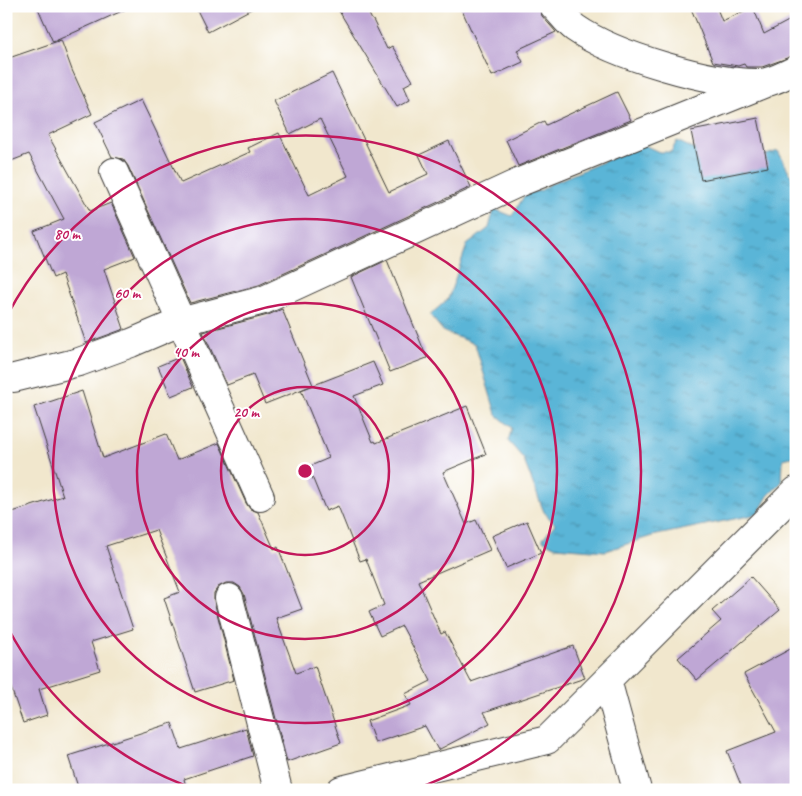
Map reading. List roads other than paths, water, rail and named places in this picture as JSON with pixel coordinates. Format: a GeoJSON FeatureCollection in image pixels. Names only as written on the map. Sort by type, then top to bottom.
{"type":"FeatureCollection","features":[{"type":"Feature","properties":{"kind":"street"},"geometry":{"type":"LineString","coordinates":[[554,6],[575,28],[606,44],[655,64],[710,76],[762,84]]}},
{"type":"Feature","properties":{"kind":"street"},"geometry":{"type":"LineString","coordinates":[[14,378],[79,362],[180,322],[264,300],[520,182],[796,70]]}},
{"type":"Feature","properties":{"kind":"street"},"geometry":{"type":"LineString","coordinates":[[114,172],[260,497]]}},
{"type":"Feature","properties":{"kind":"street"},"geometry":{"type":"LineString","coordinates":[[341,790],[369,786],[547,740],[796,491]]}},
{"type":"Feature","properties":{"kind":"street"},"geometry":{"type":"LineString","coordinates":[[228,598],[278,790]]}},
{"type":"Feature","properties":{"kind":"street"},"geometry":{"type":"LineString","coordinates":[[607,680],[637,790]]}},
{"type":"Feature","properties":{"kind":"water"},"geometry":{"type":"Polygon","coordinates":[[[677,141],[694,149],[710,174],[778,151],[796,185],[796,456],[783,459],[782,482],[768,496],[758,514],[652,536],[605,551],[556,547],[542,540],[555,524],[544,512],[523,458],[508,441],[512,428],[496,414],[475,344],[444,332],[430,315],[448,299],[467,245],[489,228],[494,209],[512,216],[526,193],[540,191],[552,183],[644,145],[659,152],[671,152],[677,141]]]}}]}
